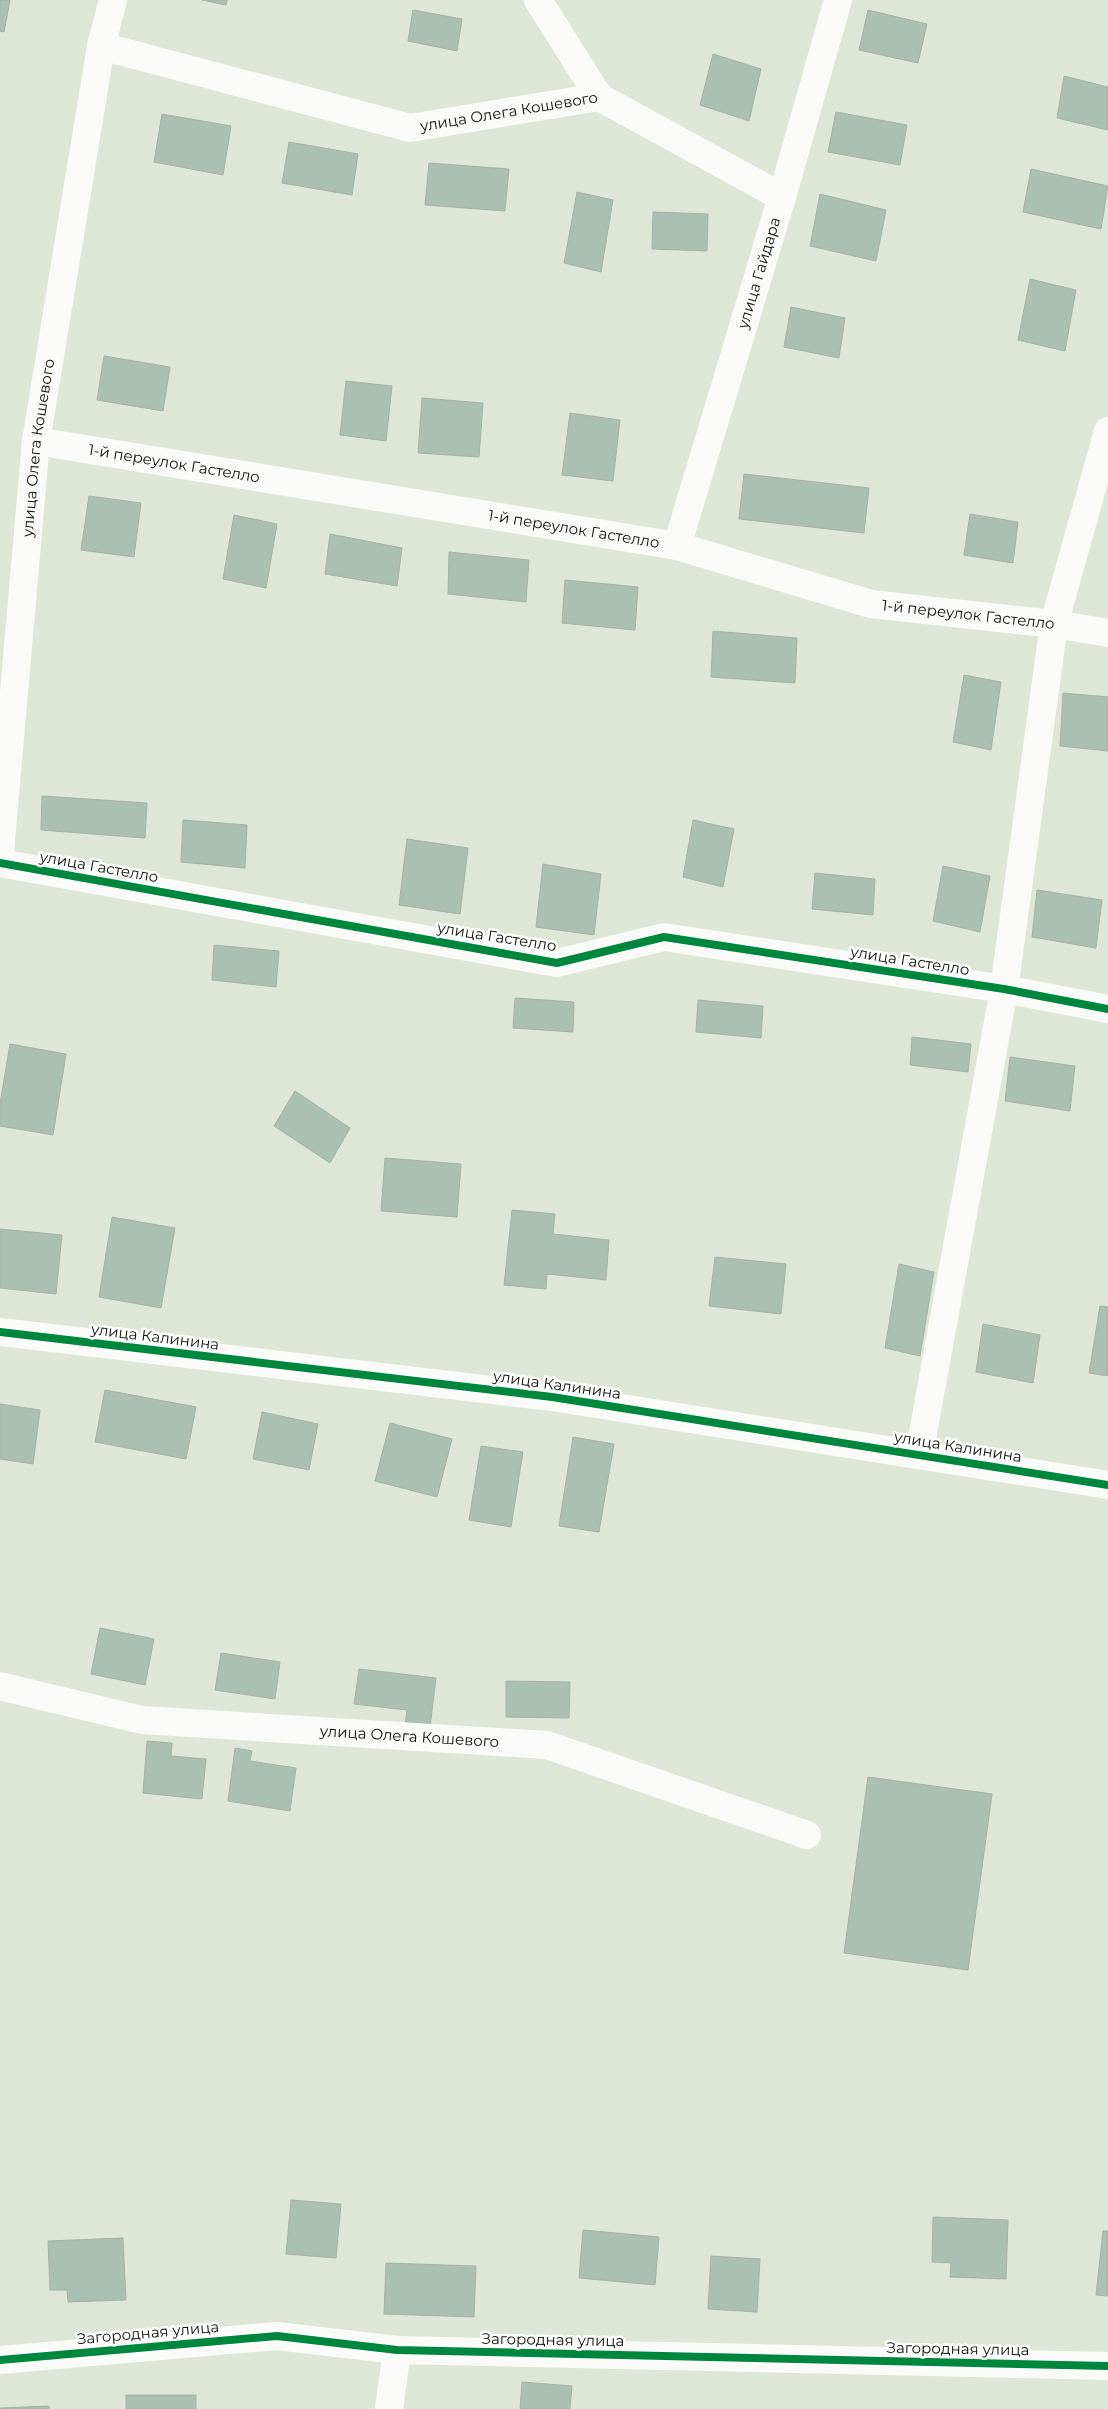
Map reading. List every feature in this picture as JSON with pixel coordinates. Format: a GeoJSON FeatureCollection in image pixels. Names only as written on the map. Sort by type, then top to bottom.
{"type":"FeatureCollection","features":[{"type":"Feature","properties":{"kind":"street","name":"улица Олега Кошевого"},"geometry":{"type":"LineString","coordinates":[[0,852],[6,721],[36,441],[101,46],[113,0]]}},
{"type":"Feature","properties":{"kind":"street"},"geometry":{"type":"LineString","coordinates":[[538,0],[599,97]]}},
{"type":"Feature","properties":{"kind":"street","name":"улица Гайдара"},"geometry":{"type":"LineString","coordinates":[[677,546],[782,197],[838,0]]}},
{"type":"Feature","properties":{"kind":"street","name":"улица Олега Кошевого"},"geometry":{"type":"LineString","coordinates":[[101,46],[410,128],[599,97],[782,197]]}},
{"type":"Feature","properties":{"kind":"street"},"geometry":{"type":"LineString","coordinates":[[918,1455],[1004,989],[1054,624],[1108,431]]}},
{"type":"Feature","properties":{"kind":"street","name":"1-й переулок Гастелло"},"geometry":{"type":"LineString","coordinates":[[36,441],[677,546],[871,604],[1054,624],[1108,633]]}},
{"type":"Feature","properties":{"kind":"street","name":"улица Гастелло"},"geometry":{"type":"LineString","coordinates":[[0,863],[557,963],[664,937],[1004,989],[1108,1009]]}},
{"type":"Feature","properties":{"kind":"street","name":"улица Калинина"},"geometry":{"type":"LineString","coordinates":[[0,1332],[552,1397],[1108,1485]]}},
{"type":"Feature","properties":{"kind":"street","name":"улица Олега Кошевого"},"geometry":{"type":"LineString","coordinates":[[0,1686],[142,1720],[547,1745],[807,1835]]}},
{"type":"Feature","properties":{"kind":"street","name":"Загородная улица"},"geometry":{"type":"LineString","coordinates":[[0,2360],[277,2336],[397,2350],[1108,2366]]}},
{"type":"Feature","properties":{"kind":"street"},"geometry":{"type":"LineString","coordinates":[[389,2409],[397,2350]]}},
{"type":"Feature","properties":{"kind":"building"},"geometry":{"type":"Polygon","coordinates":[[[0,0],[10,0],[4,32],[0,31],[0,0]]]}},
{"type":"Feature","properties":{"kind":"building"},"geometry":{"type":"Polygon","coordinates":[[[202,0],[227,0],[226,5],[202,0]]]}},
{"type":"Feature","properties":{"kind":"building"},"geometry":{"type":"Polygon","coordinates":[[[413,10],[462,19],[457,51],[408,41],[413,10]]]}},
{"type":"Feature","properties":{"kind":"building"},"geometry":{"type":"Polygon","coordinates":[[[868,10],[927,24],[918,63],[859,50],[868,10]]]}},
{"type":"Feature","properties":{"kind":"building"},"geometry":{"type":"Polygon","coordinates":[[[713,54],[761,69],[749,121],[700,105],[713,54]]]}},
{"type":"Feature","properties":{"kind":"building"},"geometry":{"type":"Polygon","coordinates":[[[1064,76],[1108,87],[1108,130],[1057,118],[1064,76]]]}},
{"type":"Feature","properties":{"kind":"building"},"geometry":{"type":"Polygon","coordinates":[[[836,112],[907,125],[900,165],[828,152],[836,112]]]}},
{"type":"Feature","properties":{"kind":"building"},"geometry":{"type":"Polygon","coordinates":[[[162,114],[231,126],[223,175],[154,162],[162,114]]]}},
{"type":"Feature","properties":{"kind":"building"},"geometry":{"type":"Polygon","coordinates":[[[289,142],[358,154],[352,195],[282,183],[289,142]]]}},
{"type":"Feature","properties":{"kind":"building"},"geometry":{"type":"Polygon","coordinates":[[[429,163],[509,169],[505,211],[425,205],[429,163]]]}},
{"type":"Feature","properties":{"kind":"building"},"geometry":{"type":"Polygon","coordinates":[[[1031,169],[1108,186],[1101,229],[1023,212],[1031,169]]]}},
{"type":"Feature","properties":{"kind":"building"},"geometry":{"type":"Polygon","coordinates":[[[577,192],[613,200],[601,272],[564,263],[577,192]]]}},
{"type":"Feature","properties":{"kind":"building"},"geometry":{"type":"Polygon","coordinates":[[[820,194],[886,210],[876,261],[810,246],[820,194]]]}},
{"type":"Feature","properties":{"kind":"building"},"geometry":{"type":"Polygon","coordinates":[[[653,212],[708,214],[707,251],[652,249],[653,212]]]}},
{"type":"Feature","properties":{"kind":"building"},"geometry":{"type":"Polygon","coordinates":[[[1030,279],[1076,290],[1065,351],[1018,340],[1030,279]]]}},
{"type":"Feature","properties":{"kind":"building"},"geometry":{"type":"Polygon","coordinates":[[[791,307],[845,318],[839,358],[784,347],[791,307]]]}},
{"type":"Feature","properties":{"kind":"building"},"geometry":{"type":"Polygon","coordinates":[[[104,356],[170,367],[163,411],[97,400],[104,356]]]}},
{"type":"Feature","properties":{"kind":"building"},"geometry":{"type":"Polygon","coordinates":[[[346,381],[392,386],[386,441],[340,435],[346,381]]]}},
{"type":"Feature","properties":{"kind":"building"},"geometry":{"type":"Polygon","coordinates":[[[422,398],[483,403],[479,457],[418,453],[422,398]]]}},
{"type":"Feature","properties":{"kind":"building"},"geometry":{"type":"Polygon","coordinates":[[[570,413],[620,420],[613,481],[562,475],[570,413]]]}},
{"type":"Feature","properties":{"kind":"building"},"geometry":{"type":"Polygon","coordinates":[[[744,474],[869,488],[864,533],[739,519],[744,474]]]}},
{"type":"Feature","properties":{"kind":"building"},"geometry":{"type":"Polygon","coordinates":[[[89,496],[141,503],[134,557],[81,550],[89,496]]]}},
{"type":"Feature","properties":{"kind":"building"},"geometry":{"type":"Polygon","coordinates":[[[970,514],[1018,522],[1013,563],[964,555],[970,514]]]}},
{"type":"Feature","properties":{"kind":"building"},"geometry":{"type":"Polygon","coordinates":[[[234,515],[277,524],[266,588],[223,579],[234,515]]]}},
{"type":"Feature","properties":{"kind":"building"},"geometry":{"type":"Polygon","coordinates":[[[330,534],[402,548],[397,586],[325,574],[330,534]]]}},
{"type":"Feature","properties":{"kind":"building"},"geometry":{"type":"Polygon","coordinates":[[[449,552],[529,560],[526,602],[448,594],[449,552]]]}},
{"type":"Feature","properties":{"kind":"building"},"geometry":{"type":"Polygon","coordinates":[[[565,580],[638,587],[635,630],[562,623],[565,580]]]}},
{"type":"Feature","properties":{"kind":"building"},"geometry":{"type":"Polygon","coordinates":[[[713,631],[797,638],[795,683],[711,677],[713,631]]]}},
{"type":"Feature","properties":{"kind":"building"},"geometry":{"type":"Polygon","coordinates":[[[964,675],[1001,682],[991,750],[953,742],[964,675]]]}},
{"type":"Feature","properties":{"kind":"building"},"geometry":{"type":"Polygon","coordinates":[[[1063,693],[1108,697],[1108,751],[1060,746],[1063,693]]]}},
{"type":"Feature","properties":{"kind":"building"},"geometry":{"type":"Polygon","coordinates":[[[42,796],[147,803],[145,838],[41,830],[42,796]]]}},
{"type":"Feature","properties":{"kind":"building"},"geometry":{"type":"Polygon","coordinates":[[[183,820],[247,825],[245,868],[181,862],[183,820]]]}},
{"type":"Feature","properties":{"kind":"building"},"geometry":{"type":"Polygon","coordinates":[[[693,820],[734,829],[723,887],[683,877],[693,820]]]}},
{"type":"Feature","properties":{"kind":"building"},"geometry":{"type":"Polygon","coordinates":[[[407,839],[468,848],[460,914],[399,905],[407,839]]]}},
{"type":"Feature","properties":{"kind":"building"},"geometry":{"type":"Polygon","coordinates":[[[543,864],[601,874],[594,935],[536,927],[543,864]]]}},
{"type":"Feature","properties":{"kind":"building"},"geometry":{"type":"Polygon","coordinates":[[[943,866],[990,876],[980,932],[933,921],[943,866]]]}},
{"type":"Feature","properties":{"kind":"building"},"geometry":{"type":"Polygon","coordinates":[[[815,873],[875,879],[873,915],[812,909],[815,873]]]}},
{"type":"Feature","properties":{"kind":"building"},"geometry":{"type":"Polygon","coordinates":[[[1037,890],[1102,900],[1096,948],[1032,937],[1037,890]]]}},
{"type":"Feature","properties":{"kind":"building"},"geometry":{"type":"Polygon","coordinates":[[[214,945],[279,951],[276,987],[212,980],[214,945]]]}},
{"type":"Feature","properties":{"kind":"building"},"geometry":{"type":"Polygon","coordinates":[[[515,998],[574,1002],[573,1032],[513,1028],[515,998]]]}},
{"type":"Feature","properties":{"kind":"building"},"geometry":{"type":"Polygon","coordinates":[[[698,1000],[763,1006],[761,1038],[696,1032],[698,1000]]]}},
{"type":"Feature","properties":{"kind":"building"},"geometry":{"type":"Polygon","coordinates":[[[912,1037],[971,1044],[968,1072],[910,1065],[912,1037]]]}},
{"type":"Feature","properties":{"kind":"building"},"geometry":{"type":"Polygon","coordinates":[[[10,1044],[66,1054],[53,1135],[0,1126],[0,1104],[10,1044]]]}},
{"type":"Feature","properties":{"kind":"building"},"geometry":{"type":"Polygon","coordinates":[[[1010,1057],[1075,1066],[1070,1111],[1005,1101],[1010,1057]]]}},
{"type":"Feature","properties":{"kind":"building"},"geometry":{"type":"Polygon","coordinates":[[[295,1091],[350,1128],[330,1163],[274,1126],[295,1091]]]}},
{"type":"Feature","properties":{"kind":"building"},"geometry":{"type":"Polygon","coordinates":[[[385,1158],[461,1164],[457,1217],[381,1211],[385,1158]]]}},
{"type":"Feature","properties":{"kind":"building"},"geometry":{"type":"Polygon","coordinates":[[[512,1210],[555,1214],[553,1234],[609,1240],[606,1280],[547,1274],[546,1289],[504,1285],[512,1210]]]}},
{"type":"Feature","properties":{"kind":"building"},"geometry":{"type":"Polygon","coordinates":[[[112,1217],[175,1228],[161,1308],[99,1297],[112,1217]]]}},
{"type":"Feature","properties":{"kind":"building"},"geometry":{"type":"Polygon","coordinates":[[[0,1229],[62,1235],[56,1294],[0,1288],[0,1229]]]}},
{"type":"Feature","properties":{"kind":"building"},"geometry":{"type":"Polygon","coordinates":[[[715,1257],[786,1264],[781,1314],[709,1306],[715,1257]]]}},
{"type":"Feature","properties":{"kind":"building"},"geometry":{"type":"Polygon","coordinates":[[[899,1264],[934,1272],[920,1356],[885,1348],[899,1264]]]}},
{"type":"Feature","properties":{"kind":"building"},"geometry":{"type":"Polygon","coordinates":[[[1100,1306],[1108,1307],[1108,1376],[1089,1373],[1100,1306]]]}},
{"type":"Feature","properties":{"kind":"building"},"geometry":{"type":"Polygon","coordinates":[[[983,1324],[1040,1335],[1033,1383],[976,1372],[983,1324]]]}},
{"type":"Feature","properties":{"kind":"building"},"geometry":{"type":"Polygon","coordinates":[[[105,1390],[196,1407],[186,1459],[95,1442],[105,1390]]]}},
{"type":"Feature","properties":{"kind":"building"},"geometry":{"type":"Polygon","coordinates":[[[0,1404],[40,1410],[33,1464],[0,1459],[0,1404]]]}},
{"type":"Feature","properties":{"kind":"building"},"geometry":{"type":"Polygon","coordinates":[[[262,1412],[318,1424],[309,1470],[253,1459],[262,1412]]]}},
{"type":"Feature","properties":{"kind":"building"},"geometry":{"type":"Polygon","coordinates":[[[390,1423],[452,1439],[437,1497],[375,1481],[390,1423]]]}},
{"type":"Feature","properties":{"kind":"building"},"geometry":{"type":"Polygon","coordinates":[[[573,1437],[614,1444],[599,1532],[559,1526],[573,1437]]]}},
{"type":"Feature","properties":{"kind":"building"},"geometry":{"type":"Polygon","coordinates":[[[481,1446],[523,1452],[511,1527],[469,1520],[481,1446]]]}},
{"type":"Feature","properties":{"kind":"building"},"geometry":{"type":"Polygon","coordinates":[[[100,1628],[154,1639],[145,1685],[91,1674],[100,1628]]]}},
{"type":"Feature","properties":{"kind":"building"},"geometry":{"type":"Polygon","coordinates":[[[221,1653],[280,1662],[275,1699],[215,1690],[221,1653]]]}},
{"type":"Feature","properties":{"kind":"building"},"geometry":{"type":"Polygon","coordinates":[[[359,1669],[436,1678],[430,1727],[405,1725],[407,1710],[354,1704],[359,1669]]]}},
{"type":"Feature","properties":{"kind":"building"},"geometry":{"type":"Polygon","coordinates":[[[506,1681],[570,1682],[569,1718],[506,1717],[506,1681]]]}},
{"type":"Feature","properties":{"kind":"building"},"geometry":{"type":"Polygon","coordinates":[[[147,1741],[172,1743],[171,1756],[206,1759],[202,1799],[143,1793],[147,1741]]]}},
{"type":"Feature","properties":{"kind":"building"},"geometry":{"type":"Polygon","coordinates":[[[235,1748],[252,1751],[250,1761],[296,1768],[290,1811],[228,1801],[235,1748]]]}},
{"type":"Feature","properties":{"kind":"building"},"geometry":{"type":"Polygon","coordinates":[[[868,1777],[992,1794],[968,1970],[844,1953],[868,1777]]]}},
{"type":"Feature","properties":{"kind":"building"},"geometry":{"type":"Polygon","coordinates":[[[291,2200],[341,2204],[336,2258],[286,2254],[291,2200]]]}},
{"type":"Feature","properties":{"kind":"building"},"geometry":{"type":"Polygon","coordinates":[[[933,2217],[1008,2220],[1006,2279],[950,2277],[951,2263],[932,2262],[933,2217]]]}},
{"type":"Feature","properties":{"kind":"building"},"geometry":{"type":"Polygon","coordinates":[[[583,2230],[659,2237],[655,2285],[579,2278],[583,2230]]]}},
{"type":"Feature","properties":{"kind":"building"},"geometry":{"type":"Polygon","coordinates":[[[1103,2231],[1108,2231],[1108,2296],[1096,2295],[1103,2231]]]}},
{"type":"Feature","properties":{"kind":"building"},"geometry":{"type":"Polygon","coordinates":[[[123,2238],[126,2300],[68,2302],[67,2290],[50,2290],[48,2241],[123,2238]]]}},
{"type":"Feature","properties":{"kind":"building"},"geometry":{"type":"Polygon","coordinates":[[[711,2256],[760,2259],[757,2312],[708,2309],[711,2256]]]}},
{"type":"Feature","properties":{"kind":"building"},"geometry":{"type":"Polygon","coordinates":[[[386,2263],[476,2266],[474,2317],[384,2314],[386,2263]]]}},
{"type":"Feature","properties":{"kind":"building"},"geometry":{"type":"Polygon","coordinates":[[[522,2382],[572,2386],[570,2409],[520,2409],[522,2382]]]}},
{"type":"Feature","properties":{"kind":"building"},"geometry":{"type":"Polygon","coordinates":[[[126,2395],[196,2395],[196,2409],[126,2409],[126,2395]]]}},
{"type":"Feature","properties":{"kind":"building"},"geometry":{"type":"Polygon","coordinates":[[[49,2406],[49,2409],[0,2409],[0,2408],[49,2406]]]}},
{"type":"Feature","properties":{"kind":"cycle path"},"geometry":{"type":"LineString","coordinates":[[0,863],[557,963],[664,937],[1004,989],[1108,1009]]}},
{"type":"Feature","properties":{"kind":"cycle path"},"geometry":{"type":"LineString","coordinates":[[0,1332],[552,1397],[1108,1485]]}},
{"type":"Feature","properties":{"kind":"cycle path"},"geometry":{"type":"LineString","coordinates":[[0,2360],[277,2336],[397,2350],[1108,2366]]}}]}
